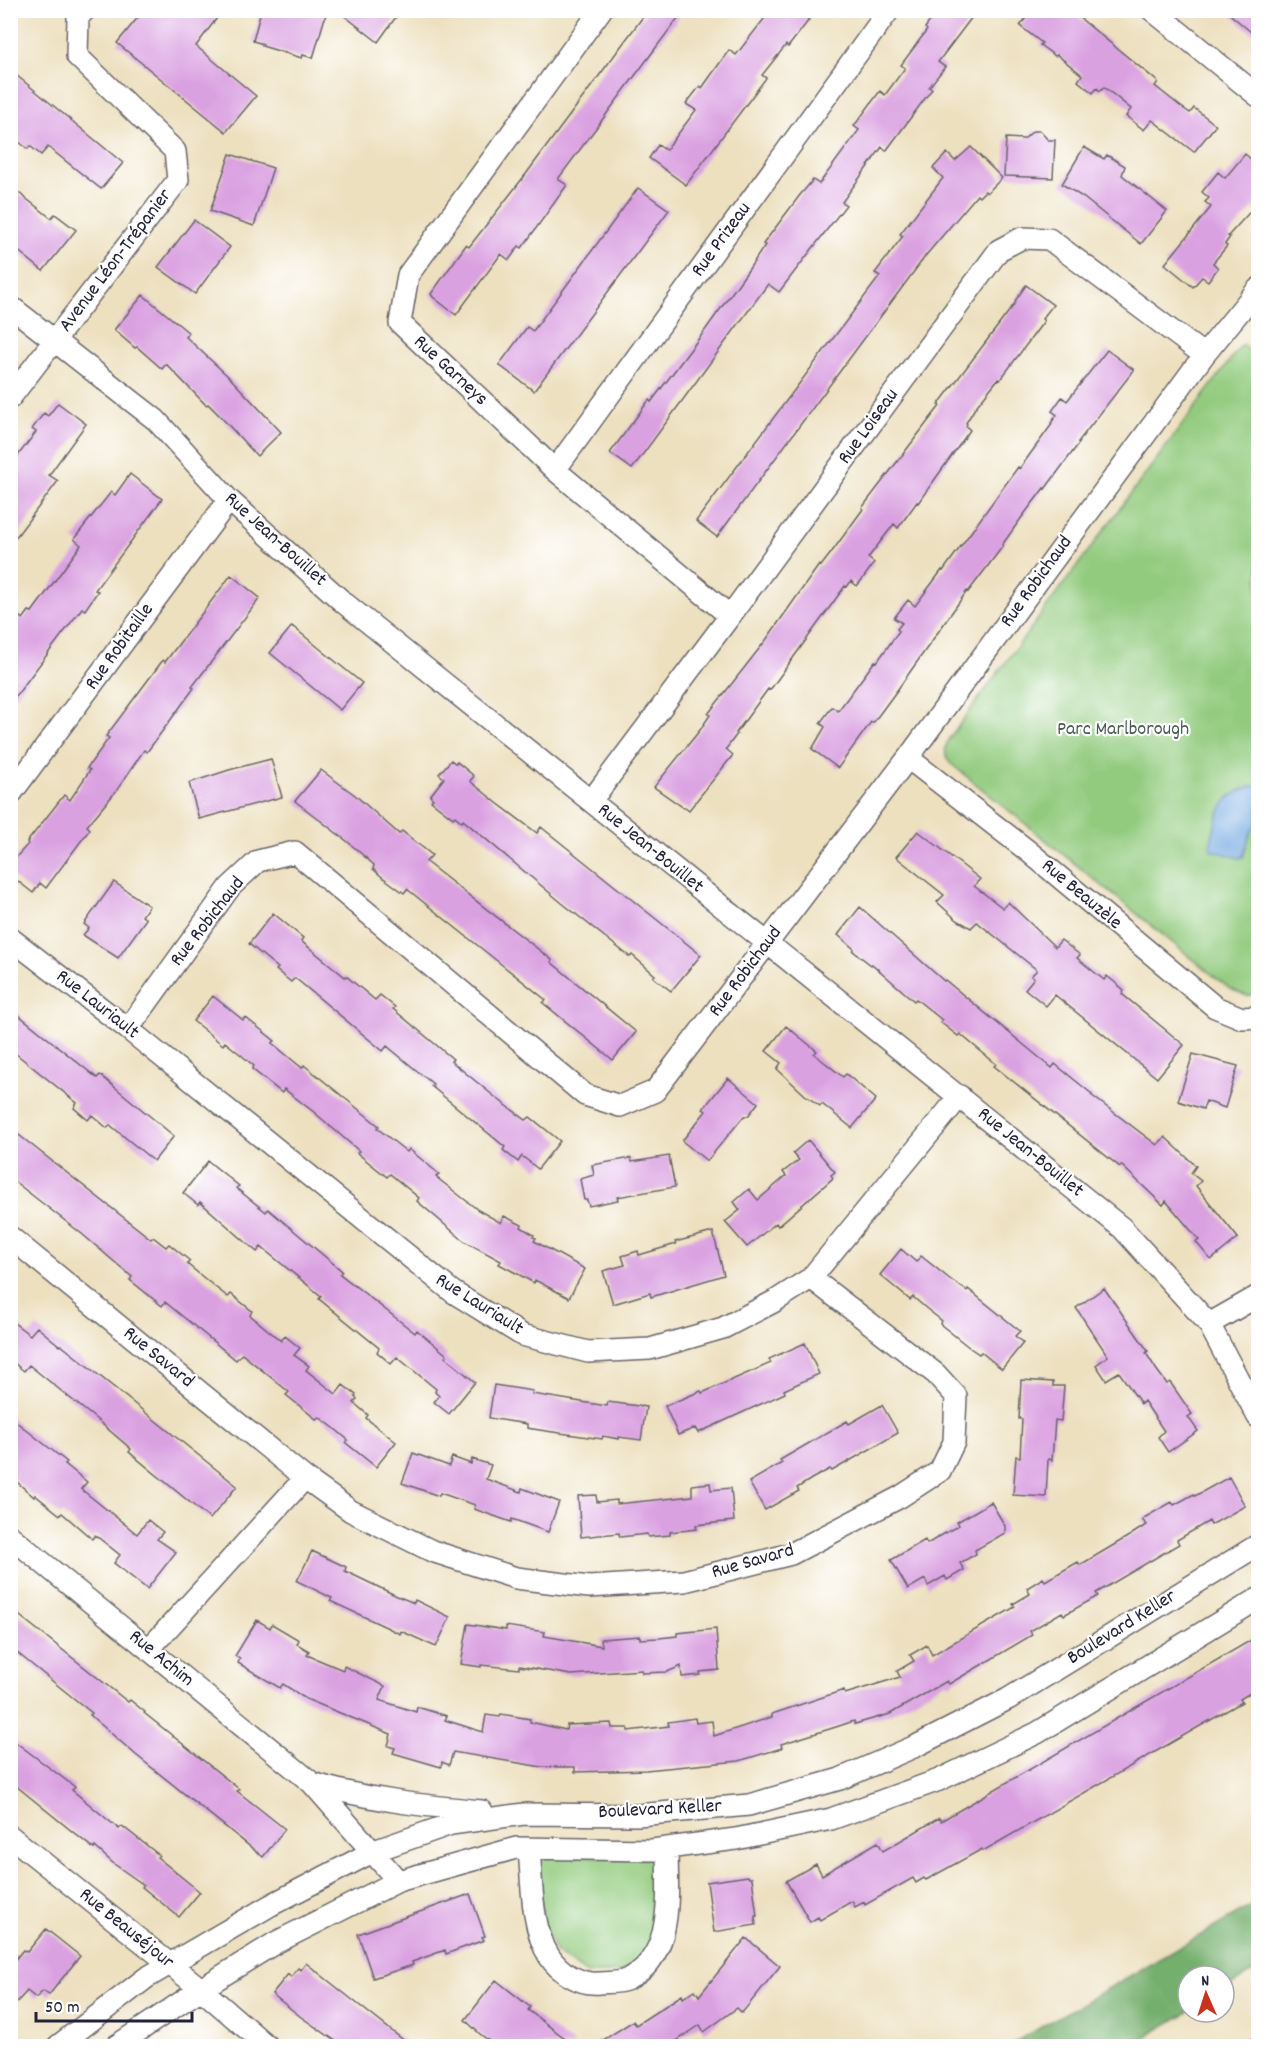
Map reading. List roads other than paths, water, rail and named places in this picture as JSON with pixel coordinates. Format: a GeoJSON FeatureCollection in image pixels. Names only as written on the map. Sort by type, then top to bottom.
{"type":"FeatureCollection","features":[{"type":"Feature","properties":{"kind":"street","name":"Avenue Léon-Trépanier"},"geometry":{"type":"LineString","coordinates":[[10,398],[178,180],[175,151],[77,57],[78,17],[85,10]]}},
{"type":"Feature","properties":{"kind":"street","name":"Rue Garneys"},"geometry":{"type":"LineString","coordinates":[[601,10],[408,275],[400,323],[555,470],[730,616]]}},
{"type":"Feature","properties":{"kind":"street","name":"Rue Prizeau"},"geometry":{"type":"LineString","coordinates":[[555,470],[889,10]]}},
{"type":"Feature","properties":{"kind":"street"},"geometry":{"type":"LineString","coordinates":[[1152,10],[1258,96]]}},
{"type":"Feature","properties":{"kind":"street","name":"Rue Loiseau"},"geometry":{"type":"LineString","coordinates":[[591,801],[999,250],[1022,237],[1049,238],[1204,355]]}},
{"type":"Feature","properties":{"kind":"street","name":"Rue Robichaud"},"geometry":{"type":"LineString","coordinates":[[128,1029],[230,887],[258,861],[295,852],[585,1095],[620,1106],[655,1091],[908,758],[1204,355],[1258,289]]}},
{"type":"Feature","properties":{"kind":"street","name":"Rue Jean-Bouillet"},"geometry":{"type":"LineString","coordinates":[[10,306],[156,420],[229,500],[343,602],[1122,1228],[1209,1324],[1258,1417]]}},
{"type":"Feature","properties":{"kind":"street","name":"Rue Robitaille"},"geometry":{"type":"LineString","coordinates":[[10,795],[229,500]]}},
{"type":"Feature","properties":{"kind":"street","name":"Rue Beauzèle"},"geometry":{"type":"LineString","coordinates":[[908,758],[1028,851],[1215,1007],[1242,1018],[1258,1017]]}},
{"type":"Feature","properties":{"kind":"street","name":"Rue Lauriault"},"geometry":{"type":"LineString","coordinates":[[10,938],[128,1029],[453,1292],[522,1335],[588,1352],[650,1349],[723,1328],[775,1301],[812,1278],[960,1096]]}},
{"type":"Feature","properties":{"kind":"street","name":"Rue Savard"},"geometry":{"type":"LineString","coordinates":[[10,1237],[305,1478],[351,1511],[432,1551],[516,1578],[589,1587],[684,1581],[791,1554],[900,1497],[940,1471],[954,1442],[956,1396],[936,1374],[812,1278]]}},
{"type":"Feature","properties":{"kind":"street"},"geometry":{"type":"LineString","coordinates":[[1209,1324],[1258,1296]]}},
{"type":"Feature","properties":{"kind":"street"},"geometry":{"type":"LineString","coordinates":[[148,1649],[305,1478]]}},
{"type":"Feature","properties":{"kind":"street","name":"Rue Achim"},"geometry":{"type":"LineString","coordinates":[[10,1536],[312,1783],[398,1881]]}},
{"type":"Feature","properties":{"kind":"street","name":"Boulevard Keller"},"geometry":{"type":"LineString","coordinates":[[58,2046],[146,1978],[271,1905],[374,1851],[451,1824],[521,1815],[638,1815],[749,1805],[840,1779],[916,1746],[1008,1699],[1258,1545]]}},
{"type":"Feature","properties":{"kind":"street","name":"Boulevard Keller"},"geometry":{"type":"LineString","coordinates":[[116,2046],[275,1943],[398,1881],[516,1848],[652,1850],[736,1839],[831,1819],[939,1780],[1037,1733],[1258,1599]]}},
{"type":"Feature","properties":{"kind":"street","name":"Rue Achim"},"geometry":{"type":"LineString","coordinates":[[312,1783],[410,1805],[521,1815]]}},
{"type":"Feature","properties":{"kind":"street","name":"Rue Beauséjour"},"geometry":{"type":"LineString","coordinates":[[10,1836],[201,1989],[267,2046]]}},
{"type":"Feature","properties":{"kind":"street"},"geometry":{"type":"LineString","coordinates":[[529,1848],[537,1930],[549,1957],[569,1976],[591,1984],[626,1980],[645,1967],[661,1944],[667,1919],[668,1848]]}},
{"type":"Feature","properties":{"kind":"water"},"geometry":{"type":"Polygon","coordinates":[[[1258,785],[1258,820],[1243,857],[1239,858],[1211,850],[1210,845],[1219,813],[1228,798],[1245,788],[1258,785]]]}},
{"type":"Feature","properties":{"kind":"tram line"},"geometry":{"type":"LineString","coordinates":[[1239,2046],[1258,2035]]}},
{"type":"Feature","properties":{"kind":"park label","name":"Parc Marlborough"},"geometry":{"type":"Point","coordinates":[1123,730]}}]}
